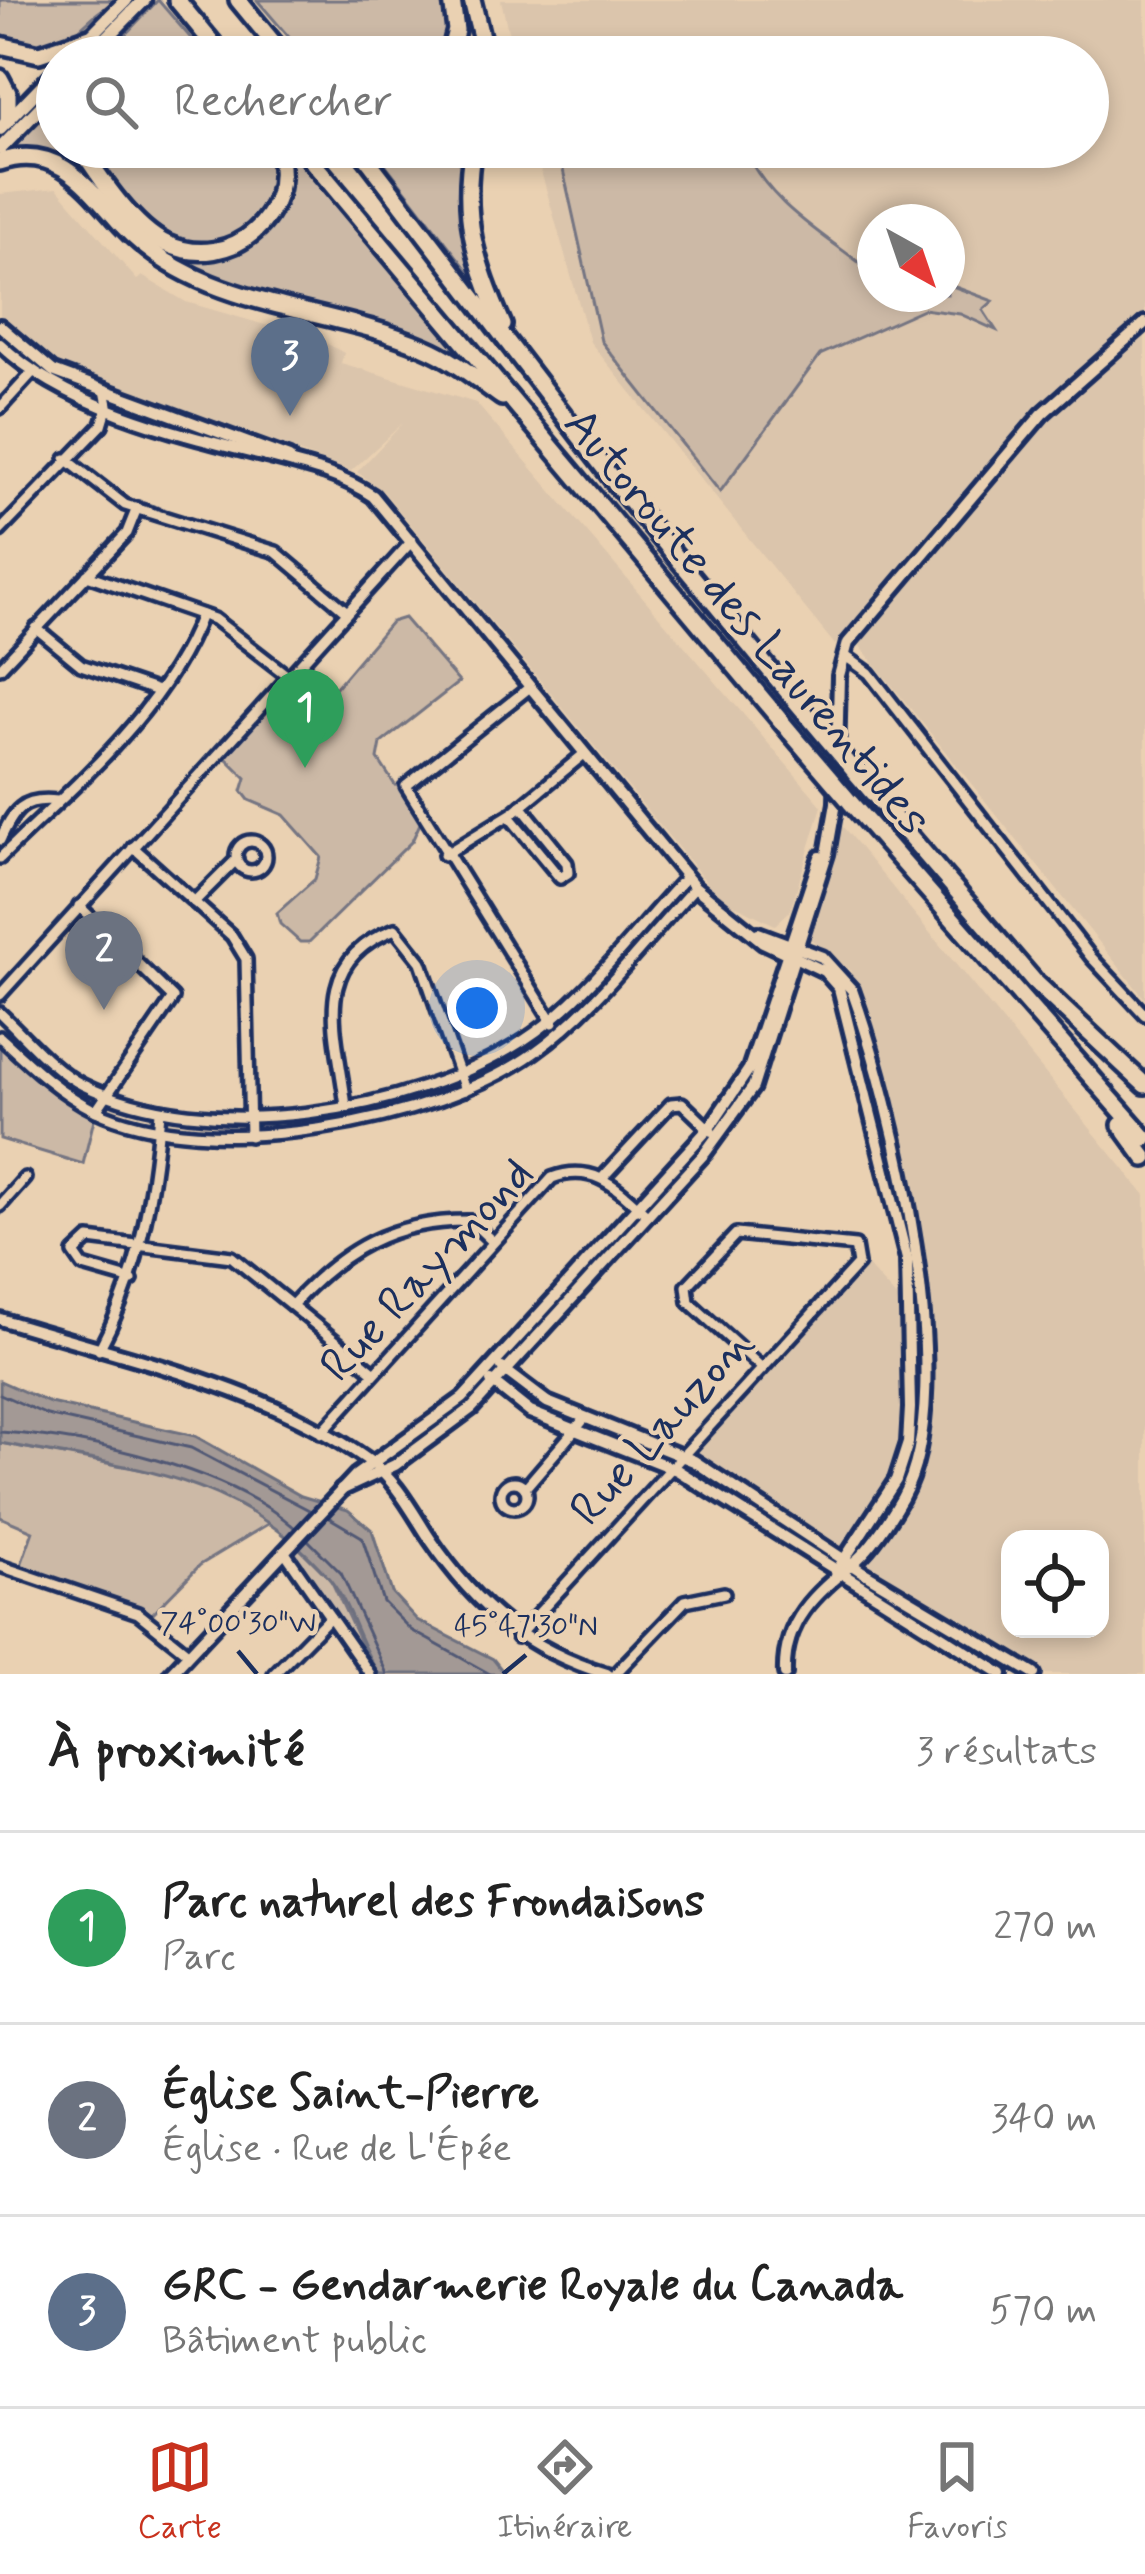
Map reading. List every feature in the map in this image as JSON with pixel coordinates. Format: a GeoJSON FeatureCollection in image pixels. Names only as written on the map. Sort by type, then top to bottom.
{"type":"FeatureCollection","features":[{"type":"Feature","properties":{"kind":"highway"},"geometry":{"type":"LineString","coordinates":[[176,0],[206,36]]}},
{"type":"Feature","properties":{"kind":"highway"},"geometry":{"type":"LineString","coordinates":[[238,0],[268,36]]}},
{"type":"Feature","properties":{"kind":"highway"},"geometry":{"type":"LineString","coordinates":[[452,0],[457,23],[454,36]]}},
{"type":"Feature","properties":{"kind":"highway"},"geometry":{"type":"LineString","coordinates":[[472,0],[481,36]]}},
{"type":"Feature","properties":{"kind":"highway"},"geometry":{"type":"LineString","coordinates":[[0,45],[36,53]]}},
{"type":"Feature","properties":{"kind":"highway"},"geometry":{"type":"LineString","coordinates":[[0,78],[8,94],[4,124]]}},
{"type":"Feature","properties":{"kind":"highway"},"geometry":{"type":"LineString","coordinates":[[0,162],[36,158]]}},
{"type":"Feature","properties":{"kind":"highway"},"geometry":{"type":"LineString","coordinates":[[66,168],[147,250],[179,272],[427,348],[524,413]]}},
{"type":"Feature","properties":{"kind":"highway"},"geometry":{"type":"LineString","coordinates":[[97,168],[151,234],[171,246],[204,252],[237,244],[268,218],[281,182],[279,168]]}},
{"type":"Feature","properties":{"kind":"highway","name":"Autoroute des Laurentides"},"geometry":{"type":"LineString","coordinates":[[318,168],[791,733],[1145,1138]]}},
{"type":"Feature","properties":{"kind":"highway","name":"Autoroute des Laurentides"},"geometry":{"type":"LineString","coordinates":[[374,168],[514,350],[854,771],[1022,968],[1105,1052],[1145,1085]]}},
{"type":"Feature","properties":{"kind":"highway"},"geometry":{"type":"LineString","coordinates":[[472,168],[469,236],[514,350]]}},
{"type":"Feature","properties":{"kind":"highway"},"geometry":{"type":"LineString","coordinates":[[1105,1052],[1145,1095]]}},
{"type":"Feature","properties":{"kind":"highway"},"geometry":{"type":"LineString","coordinates":[[1088,1078],[1145,1158]]}},
{"type":"Feature","properties":{"kind":"main road"},"geometry":{"type":"LineString","coordinates":[[102,36],[126,0]]}},
{"type":"Feature","properties":{"kind":"main road"},"geometry":{"type":"LineString","coordinates":[[107,36],[144,0]]}},
{"type":"Feature","properties":{"kind":"main road"},"geometry":{"type":"LineString","coordinates":[[4,124],[36,91]]}},
{"type":"Feature","properties":{"kind":"main road"},"geometry":{"type":"LineString","coordinates":[[0,149],[36,112]]}},
{"type":"Feature","properties":{"kind":"street"},"geometry":{"type":"LineString","coordinates":[[170,1674],[338,1494],[465,1414],[648,1216],[713,1133],[748,1070],[830,833],[844,655],[865,618],[1042,414],[1145,323]]}},
{"type":"Feature","properties":{"kind":"street"},"geometry":{"type":"LineString","coordinates":[[0,326],[47,368],[272,448],[297,463]]}},
{"type":"Feature","properties":{"kind":"street"},"geometry":{"type":"LineString","coordinates":[[0,344],[32,373],[108,405],[297,463],[363,490],[412,541],[695,887],[758,933],[763,942],[793,950],[830,976],[843,999],[909,1276],[908,1443],[887,1499],[846,1561],[794,1624],[785,1674]]}},
{"type":"Feature","properties":{"kind":"street"},"geometry":{"type":"LineString","coordinates":[[0,408],[32,373]]}},
{"type":"Feature","properties":{"kind":"street"},"geometry":{"type":"LineString","coordinates":[[0,531],[102,425],[108,405],[105,390]]}},
{"type":"Feature","properties":{"kind":"street"},"geometry":{"type":"LineString","coordinates":[[66,459],[103,492],[137,508],[276,552],[347,612]]}},
{"type":"Feature","properties":{"kind":"street"},"geometry":{"type":"LineString","coordinates":[[0,668],[127,533],[137,508]]}},
{"type":"Feature","properties":{"kind":"street"},"geometry":{"type":"LineString","coordinates":[[0,995],[412,541]]}},
{"type":"Feature","properties":{"kind":"street"},"geometry":{"type":"LineString","coordinates":[[87,575],[201,615],[250,643],[289,677]]}},
{"type":"Feature","properties":{"kind":"street"},"geometry":{"type":"LineString","coordinates":[[0,858],[178,668],[201,615]]}},
{"type":"Feature","properties":{"kind":"street"},"geometry":{"type":"LineString","coordinates":[[36,628],[82,665],[158,691]]}},
{"type":"Feature","properties":{"kind":"street"},"geometry":{"type":"LineString","coordinates":[[844,655],[869,673],[1091,957],[1145,1015]]}},
{"type":"Feature","properties":{"kind":"street"},"geometry":{"type":"LineString","coordinates":[[530,687],[406,786],[444,855],[559,1031]]}},
{"type":"Feature","properties":{"kind":"street"},"geometry":{"type":"LineString","coordinates":[[444,855],[509,816],[584,754]]}},
{"type":"Feature","properties":{"kind":"street"},"geometry":{"type":"LineString","coordinates":[[0,840],[16,808],[27,801],[58,801]]}},
{"type":"Feature","properties":{"kind":"street"},"geometry":{"type":"LineString","coordinates":[[509,816],[560,878],[568,873],[567,863],[521,806]]}},
{"type":"Feature","properties":{"kind":"street"},"geometry":{"type":"LineString","coordinates":[[133,847],[232,936],[247,959],[250,1136]]}},
{"type":"Feature","properties":{"kind":"street"},"geometry":{"type":"LineString","coordinates":[[194,902],[237,859]]}},
{"type":"Feature","properties":{"kind":"street"},"geometry":{"type":"LineString","coordinates":[[0,1013],[50,1060],[105,1095],[160,1112],[251,1117],[346,1107],[458,1075],[550,1019],[686,877]]}},
{"type":"Feature","properties":{"kind":"street"},"geometry":{"type":"LineString","coordinates":[[0,1037],[39,1072],[97,1112],[158,1128],[250,1136],[347,1124],[465,1090],[536,1052],[695,887]]}},
{"type":"Feature","properties":{"kind":"street"},"geometry":{"type":"LineString","coordinates":[[79,906],[173,998],[170,1009],[97,1112]]}},
{"type":"Feature","properties":{"kind":"street"},"geometry":{"type":"LineString","coordinates":[[347,1124],[332,992],[346,962],[369,939],[395,929],[421,962],[465,1090]]}},
{"type":"Feature","properties":{"kind":"street"},"geometry":{"type":"LineString","coordinates":[[39,1072],[50,1060]]}},
{"type":"Feature","properties":{"kind":"street"},"geometry":{"type":"LineString","coordinates":[[604,1176],[671,1104],[682,1103],[713,1133]]}},
{"type":"Feature","properties":{"kind":"street"},"geometry":{"type":"LineString","coordinates":[[99,1350],[132,1280],[141,1248],[160,1112]]}},
{"type":"Feature","properties":{"kind":"street"},"geometry":{"type":"LineString","coordinates":[[377,1468],[454,1406],[637,1206],[713,1133]]}},
{"type":"Feature","properties":{"kind":"street","name":"Rue Raymond"},"geometry":{"type":"LineString","coordinates":[[321,1433],[552,1178],[574,1173],[604,1176],[648,1216]]}},
{"type":"Feature","properties":{"kind":"street"},"geometry":{"type":"LineString","coordinates":[[0,1206],[25,1178]]}},
{"type":"Feature","properties":{"kind":"street"},"geometry":{"type":"LineString","coordinates":[[292,1304],[330,1264],[361,1244],[416,1227],[471,1220],[494,1242]]}},
{"type":"Feature","properties":{"kind":"street","name":"Rue Lauzon"},"geometry":{"type":"LineString","coordinates":[[517,1637],[858,1264],[859,1252],[849,1242],[744,1234],[731,1238],[683,1292],[760,1367]]}},
{"type":"Feature","properties":{"kind":"street"},"geometry":{"type":"LineString","coordinates":[[132,1280],[83,1266],[74,1253],[89,1239],[232,1257],[374,1372]]}},
{"type":"Feature","properties":{"kind":"street"},"geometry":{"type":"LineString","coordinates":[[0,1319],[236,1392],[340,1443],[377,1468],[464,1584],[517,1637],[611,1674],[685,1600],[724,1593]]}},
{"type":"Feature","properties":{"kind":"street"},"geometry":{"type":"LineString","coordinates":[[495,1362],[538,1398],[680,1454],[1034,1674]]}},
{"type":"Feature","properties":{"kind":"street"},"geometry":{"type":"LineString","coordinates":[[484,1375],[530,1412],[669,1467],[1001,1674]]}},
{"type":"Feature","properties":{"kind":"street"},"geometry":{"type":"LineString","coordinates":[[525,1488],[585,1418]]}},
{"type":"Feature","properties":{"kind":"street"},"geometry":{"type":"LineString","coordinates":[[338,1494],[350,1466],[340,1443]]}},
{"type":"Feature","properties":{"kind":"street"},"geometry":{"type":"LineString","coordinates":[[284,1552],[370,1674]]}},
{"type":"Feature","properties":{"kind":"street"},"geometry":{"type":"LineString","coordinates":[[0,1566],[139,1613],[189,1654]]}},
{"type":"Feature","properties":{"kind":"street"},"geometry":{"type":"LineString","coordinates":[[274,1674],[330,1617]]}},
{"type":"Feature","properties":{"kind":"shaded area"},"geometry":{"type":"Polygon","coordinates":[[[0,0],[118,0],[71,36],[36,36],[36,45],[0,38],[0,0]]]}},
{"type":"Feature","properties":{"kind":"shaded area"},"geometry":{"type":"Polygon","coordinates":[[[158,0],[189,36],[124,36],[158,0]]]}},
{"type":"Feature","properties":{"kind":"shaded area"},"geometry":{"type":"Polygon","coordinates":[[[257,0],[446,0],[451,24],[448,36],[288,36],[257,0]]]}},
{"type":"Feature","properties":{"kind":"shaded area"},"geometry":{"type":"Polygon","coordinates":[[[501,0],[1145,0],[1145,999],[860,646],[867,630],[855,618],[835,645],[590,342],[540,168],[1109,168],[1109,36],[509,36],[501,0]]]}},
{"type":"Feature","properties":{"kind":"shaded area"},"geometry":{"type":"Polygon","coordinates":[[[36,119],[36,164],[1,156],[36,119]]]}},
{"type":"Feature","properties":{"kind":"shaded area"},"geometry":{"type":"Polygon","coordinates":[[[53,168],[94,168],[181,254],[263,231],[280,168],[304,168],[476,372],[176,265],[83,175],[53,168]]]}},
{"type":"Feature","properties":{"kind":"shaded area"},"geometry":{"type":"Polygon","coordinates":[[[103,168],[273,168],[270,189],[252,224],[219,244],[199,247],[176,242],[138,214],[103,168]]]}},
{"type":"Feature","properties":{"kind":"shaded area"},"geometry":{"type":"Polygon","coordinates":[[[388,168],[466,168],[461,214],[479,285],[388,168]]]}},
{"type":"Feature","properties":{"kind":"shaded area"},"geometry":{"type":"Polygon","coordinates":[[[563,168],[755,168],[784,203],[857,262],[857,312],[916,312],[820,355],[720,492],[601,341],[563,168]]]}},
{"type":"Feature","properties":{"kind":"shaded area"},"geometry":{"type":"Polygon","coordinates":[[[57,188],[137,280],[142,276],[186,302],[324,342],[344,353],[341,363],[476,403],[822,806],[790,911],[775,925],[719,897],[383,491],[357,472],[403,423],[351,471],[56,365],[0,318],[0,194],[57,188]]]}},
{"type":"Feature","properties":{"kind":"shaded area"},"geometry":{"type":"Polygon","coordinates":[[[965,291],[993,301],[983,310],[996,330],[945,312],[965,312],[965,291]]]}},
{"type":"Feature","properties":{"kind":"shaded area"},"geometry":{"type":"Polygon","coordinates":[[[404,618],[459,682],[381,743],[378,759],[395,785],[406,786],[422,819],[412,841],[309,942],[300,942],[280,924],[277,913],[315,879],[321,857],[284,815],[249,800],[242,791],[246,778],[220,752],[289,677],[305,695],[324,701],[391,622],[404,618]]]}},
{"type":"Feature","properties":{"kind":"shaded area"},"geometry":{"type":"Polygon","coordinates":[[[839,822],[1145,1195],[1145,1674],[1046,1674],[862,1562],[922,1466],[930,1400],[917,1224],[872,1037],[850,970],[809,938],[839,822]]]}},
{"type":"Feature","properties":{"kind":"shaded area"},"geometry":{"type":"Polygon","coordinates":[[[0,1037],[51,1083],[96,1111],[83,1164],[0,1139],[0,1037]]]}},
{"type":"Feature","properties":{"kind":"shaded area"},"geometry":{"type":"Polygon","coordinates":[[[865,1263],[900,1302],[906,1452],[891,1488],[844,1549],[690,1452],[865,1263]]]}},
{"type":"Feature","properties":{"kind":"shaded area"},"geometry":{"type":"Polygon","coordinates":[[[0,1443],[187,1478],[271,1522],[200,1565],[151,1615],[20,1568],[33,1531],[0,1517],[0,1443]]]}},
{"type":"Feature","properties":{"kind":"shaded area"},"geometry":{"type":"Polygon","coordinates":[[[293,1542],[331,1580],[369,1661],[364,1665],[284,1551],[293,1542]]]}},
{"type":"Feature","properties":{"kind":"water"},"geometry":{"type":"Polygon","coordinates":[[[0,1381],[50,1403],[195,1436],[301,1496],[348,1510],[372,1530],[392,1593],[417,1620],[493,1659],[505,1674],[379,1674],[335,1587],[292,1541],[256,1515],[177,1480],[0,1443],[0,1381]]]}},
{"type":"Feature","properties":{"kind":"place","name":"GRC - Gendarmerie Royale du Canada"},"geometry":{"type":"Point","coordinates":[290,416]}},
{"type":"Feature","properties":{"kind":"place","name":"Parc naturel des Frondaisons"},"geometry":{"type":"Point","coordinates":[305,768]}},
{"type":"Feature","properties":{"kind":"place","name":"Église Saint-Pierre"},"geometry":{"type":"Point","coordinates":[104,1010]}}]}
